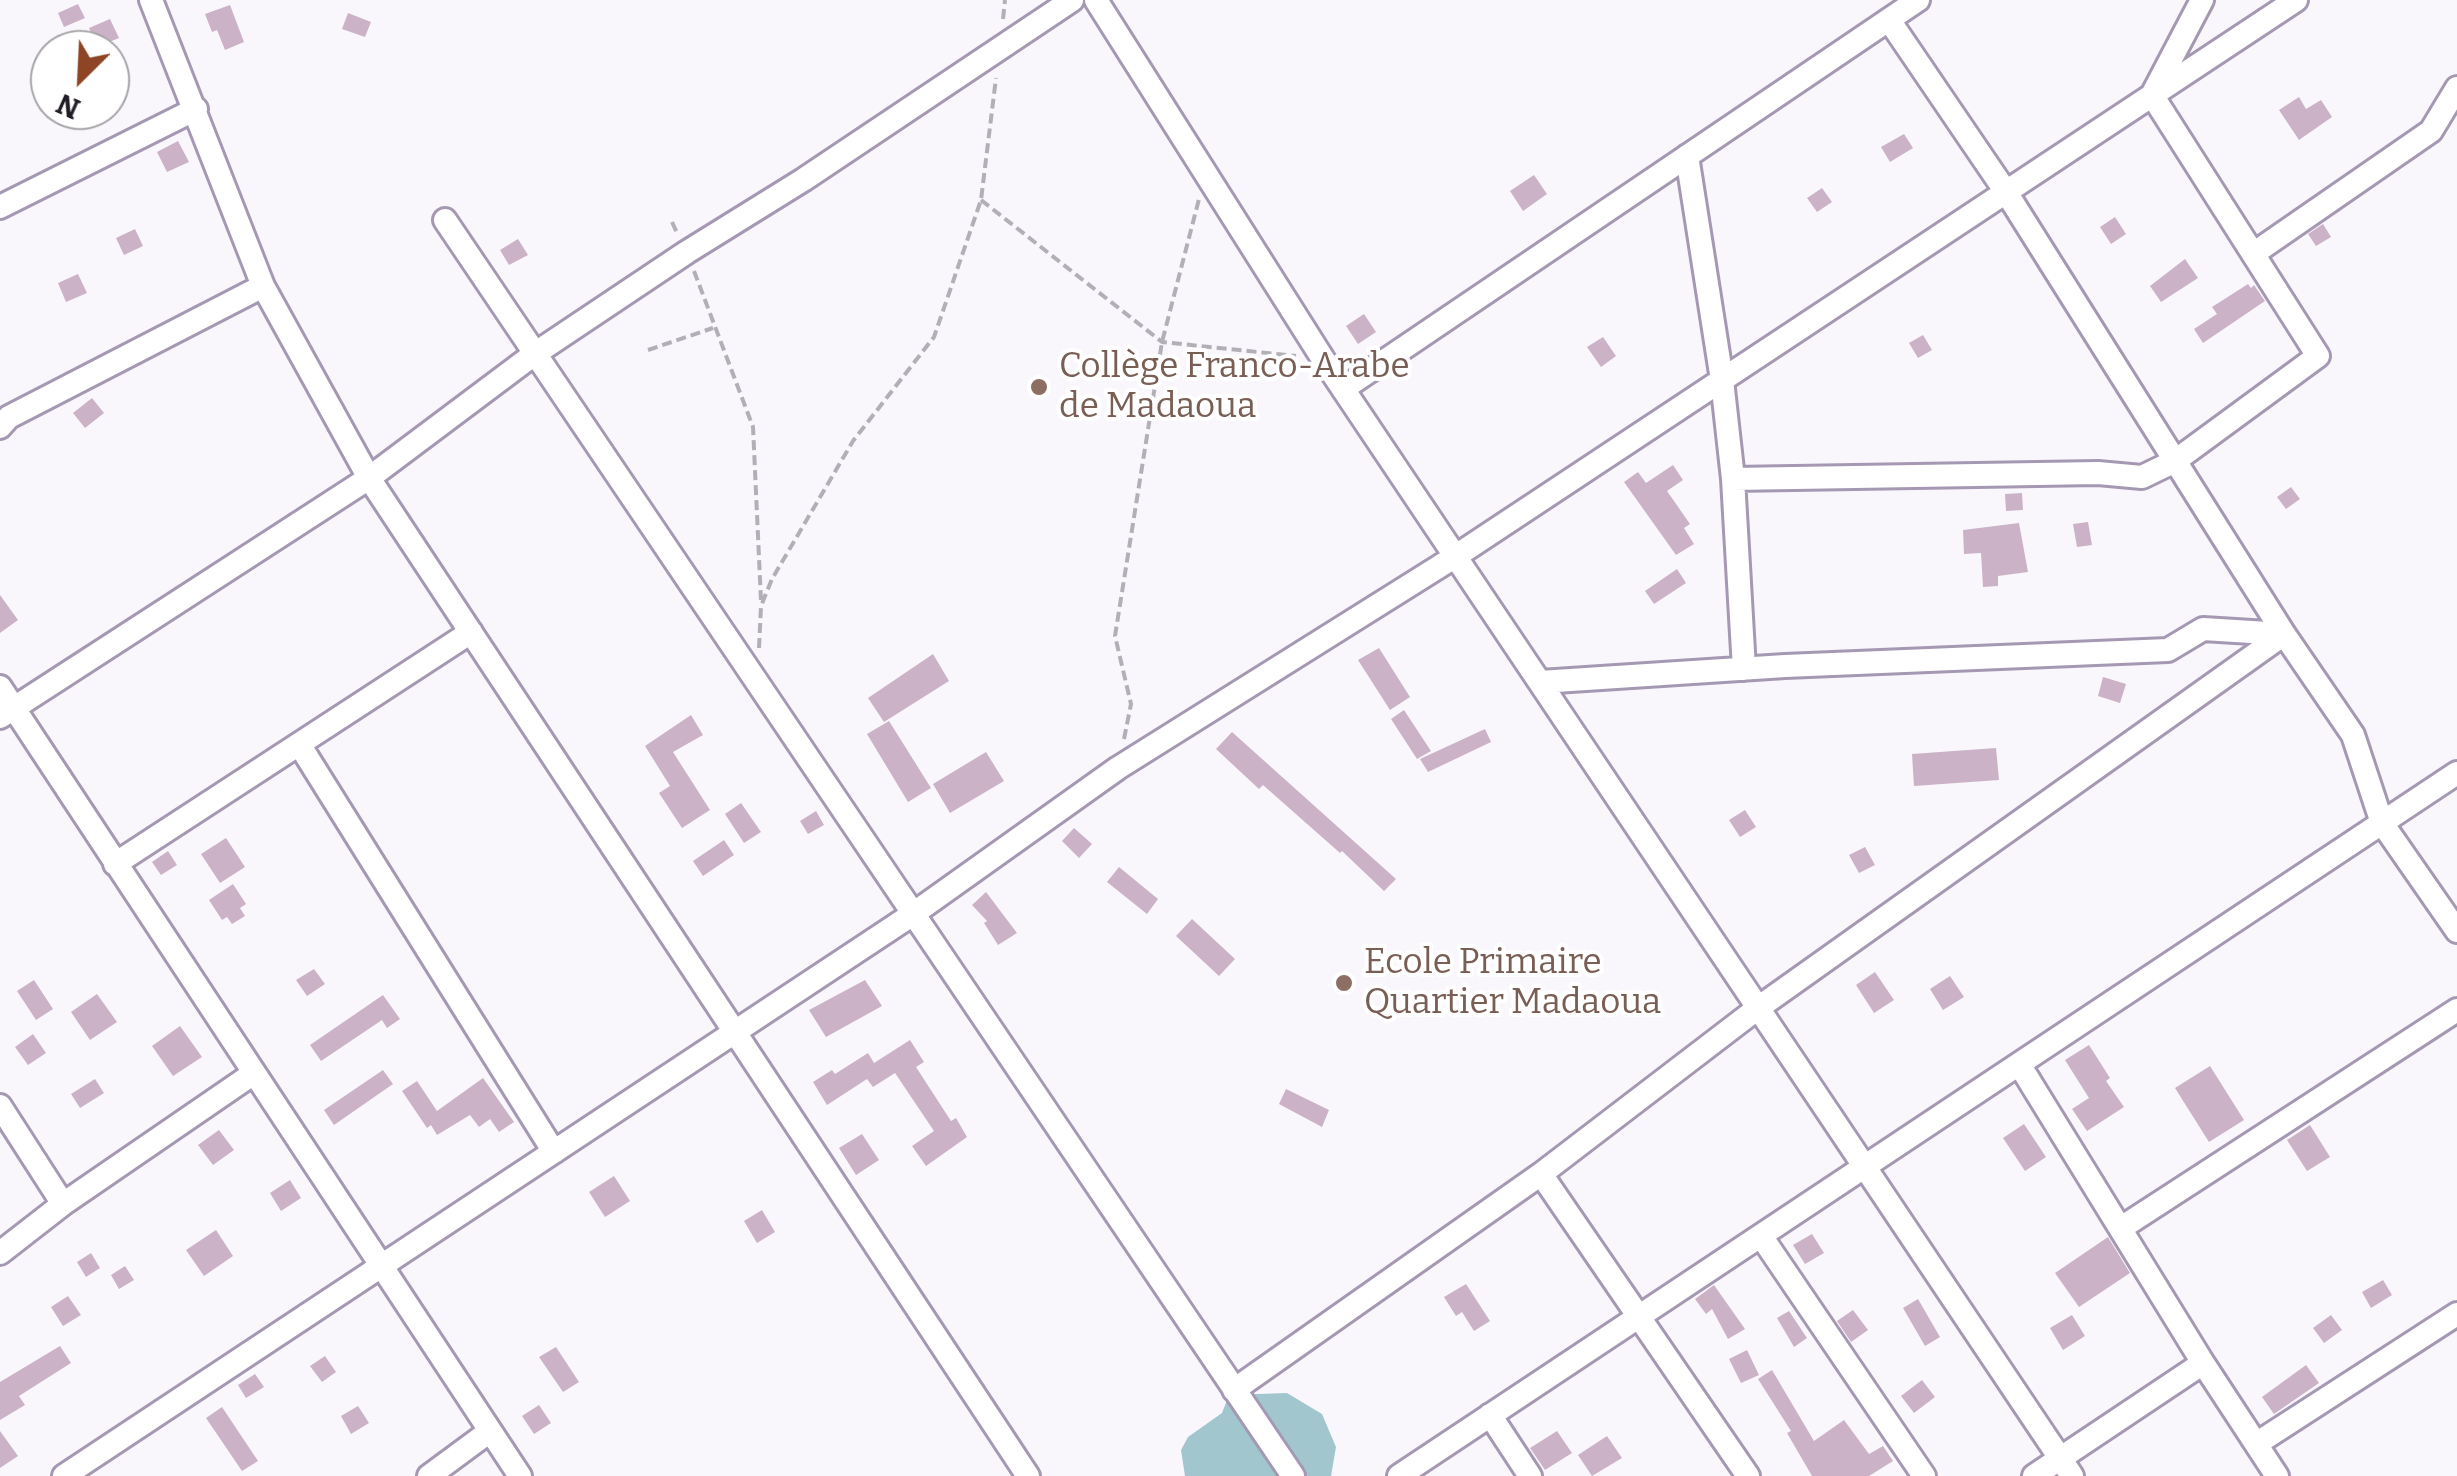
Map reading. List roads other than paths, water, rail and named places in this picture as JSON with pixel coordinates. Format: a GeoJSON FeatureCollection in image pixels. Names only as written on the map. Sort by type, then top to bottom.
{"type":"FeatureCollection","features":[{"type":"Feature","properties":{"kind":"street"},"geometry":{"type":"LineString","coordinates":[[151,0],[264,286],[369,478],[1028,1476]]}},
{"type":"Feature","properties":{"kind":"street"},"geometry":{"type":"LineString","coordinates":[[6,712],[369,478],[533,355],[1072,0]]}},
{"type":"Feature","properties":{"kind":"street"},"geometry":{"type":"LineString","coordinates":[[1096,0],[1322,359],[2066,1467]]}},
{"type":"Feature","properties":{"kind":"street"},"geometry":{"type":"LineString","coordinates":[[1343,389],[1918,0]]}},
{"type":"Feature","properties":{"kind":"street"},"geometry":{"type":"LineString","coordinates":[[2152,95],[2202,0]]}},
{"type":"Feature","properties":{"kind":"street"},"geometry":{"type":"LineString","coordinates":[[64,1476],[914,914],[1118,768],[1456,556],[2296,0]]}},
{"type":"Feature","properties":{"kind":"street"},"geometry":{"type":"LineString","coordinates":[[1889,20],[2006,192],[2284,634],[2353,735],[2382,823],[2457,931]]}},
{"type":"Feature","properties":{"kind":"street"},"geometry":{"type":"LineString","coordinates":[[2253,254],[2431,131],[2457,88]]}},
{"type":"Feature","properties":{"kind":"street"},"geometry":{"type":"LineString","coordinates":[[1733,479],[2098,474],[2142,477],[2175,460],[2318,356],[2152,95]]}},
{"type":"Feature","properties":{"kind":"street"},"geometry":{"type":"LineString","coordinates":[[0,207],[196,109]]}},
{"type":"Feature","properties":{"kind":"street"},"geometry":{"type":"LineString","coordinates":[[1687,156],[1722,380],[1733,479],[1744,668]]}},
{"type":"Feature","properties":{"kind":"street"},"geometry":{"type":"LineString","coordinates":[[445,220],[1292,1476]]}},
{"type":"Feature","properties":{"kind":"street"},"geometry":{"type":"LineString","coordinates":[[0,427],[9,417],[264,286]]}},
{"type":"Feature","properties":{"kind":"street"},"geometry":{"type":"LineString","coordinates":[[1540,682],[1744,668],[2168,650],[2202,628],[2284,634]]}},
{"type":"Feature","properties":{"kind":"street"},"geometry":{"type":"LineString","coordinates":[[115,864],[470,632]]}},
{"type":"Feature","properties":{"kind":"street"},"geometry":{"type":"LineString","coordinates":[[1234,1390],[1542,1174],[1758,1008],[2284,634]]}},
{"type":"Feature","properties":{"kind":"street"},"geometry":{"type":"LineString","coordinates":[[0,687],[6,712],[115,864],[520,1476]]}},
{"type":"Feature","properties":{"kind":"street"},"geometry":{"type":"LineString","coordinates":[[299,744],[554,1152]]}},
{"type":"Feature","properties":{"kind":"street"},"geometry":{"type":"LineString","coordinates":[[1400,1476],[2457,772]]}},
{"type":"Feature","properties":{"kind":"street"},"geometry":{"type":"LineString","coordinates":[[2121,1228],[2457,1010]]}},
{"type":"Feature","properties":{"kind":"street"},"geometry":{"type":"LineString","coordinates":[[2019,1064],[2277,1476]]}},
{"type":"Feature","properties":{"kind":"street"},"geometry":{"type":"LineString","coordinates":[[0,1253],[63,1204],[254,1073]]}},
{"type":"Feature","properties":{"kind":"street"},"geometry":{"type":"LineString","coordinates":[[0,1106],[63,1204]]}},
{"type":"Feature","properties":{"kind":"street"},"geometry":{"type":"LineString","coordinates":[[1542,1174],[1748,1476]]}},
{"type":"Feature","properties":{"kind":"street"},"geometry":{"type":"LineString","coordinates":[[1761,1236],[1924,1476]]}},
{"type":"Feature","properties":{"kind":"street"},"geometry":{"type":"LineString","coordinates":[[2256,1444],[2457,1314]]}},
{"type":"Feature","properties":{"kind":"street"},"geometry":{"type":"LineString","coordinates":[[2034,1476],[2066,1467],[2203,1363]]}},
{"type":"Feature","properties":{"kind":"street"},"geometry":{"type":"LineString","coordinates":[[1490,1416],[1530,1476]]}},
{"type":"Feature","properties":{"kind":"street"},"geometry":{"type":"LineString","coordinates":[[430,1476],[490,1431]]}},
{"type":"Feature","properties":{"kind":"water"},"geometry":{"type":"Polygon","coordinates":[[[1287,1393],[1322,1414],[1336,1447],[1331,1476],[1185,1476],[1181,1450],[1188,1437],[1222,1413],[1229,1395],[1287,1393]]]}},
{"type":"Feature","properties":{"kind":"place","name":"Collège Franco-Arabe de Madaoua"},"geometry":{"type":"Point","coordinates":[1039,387]}},
{"type":"Feature","properties":{"kind":"place","name":"Ecole Primaire Quartier Madaoua"},"geometry":{"type":"Point","coordinates":[1344,983]}}]}
